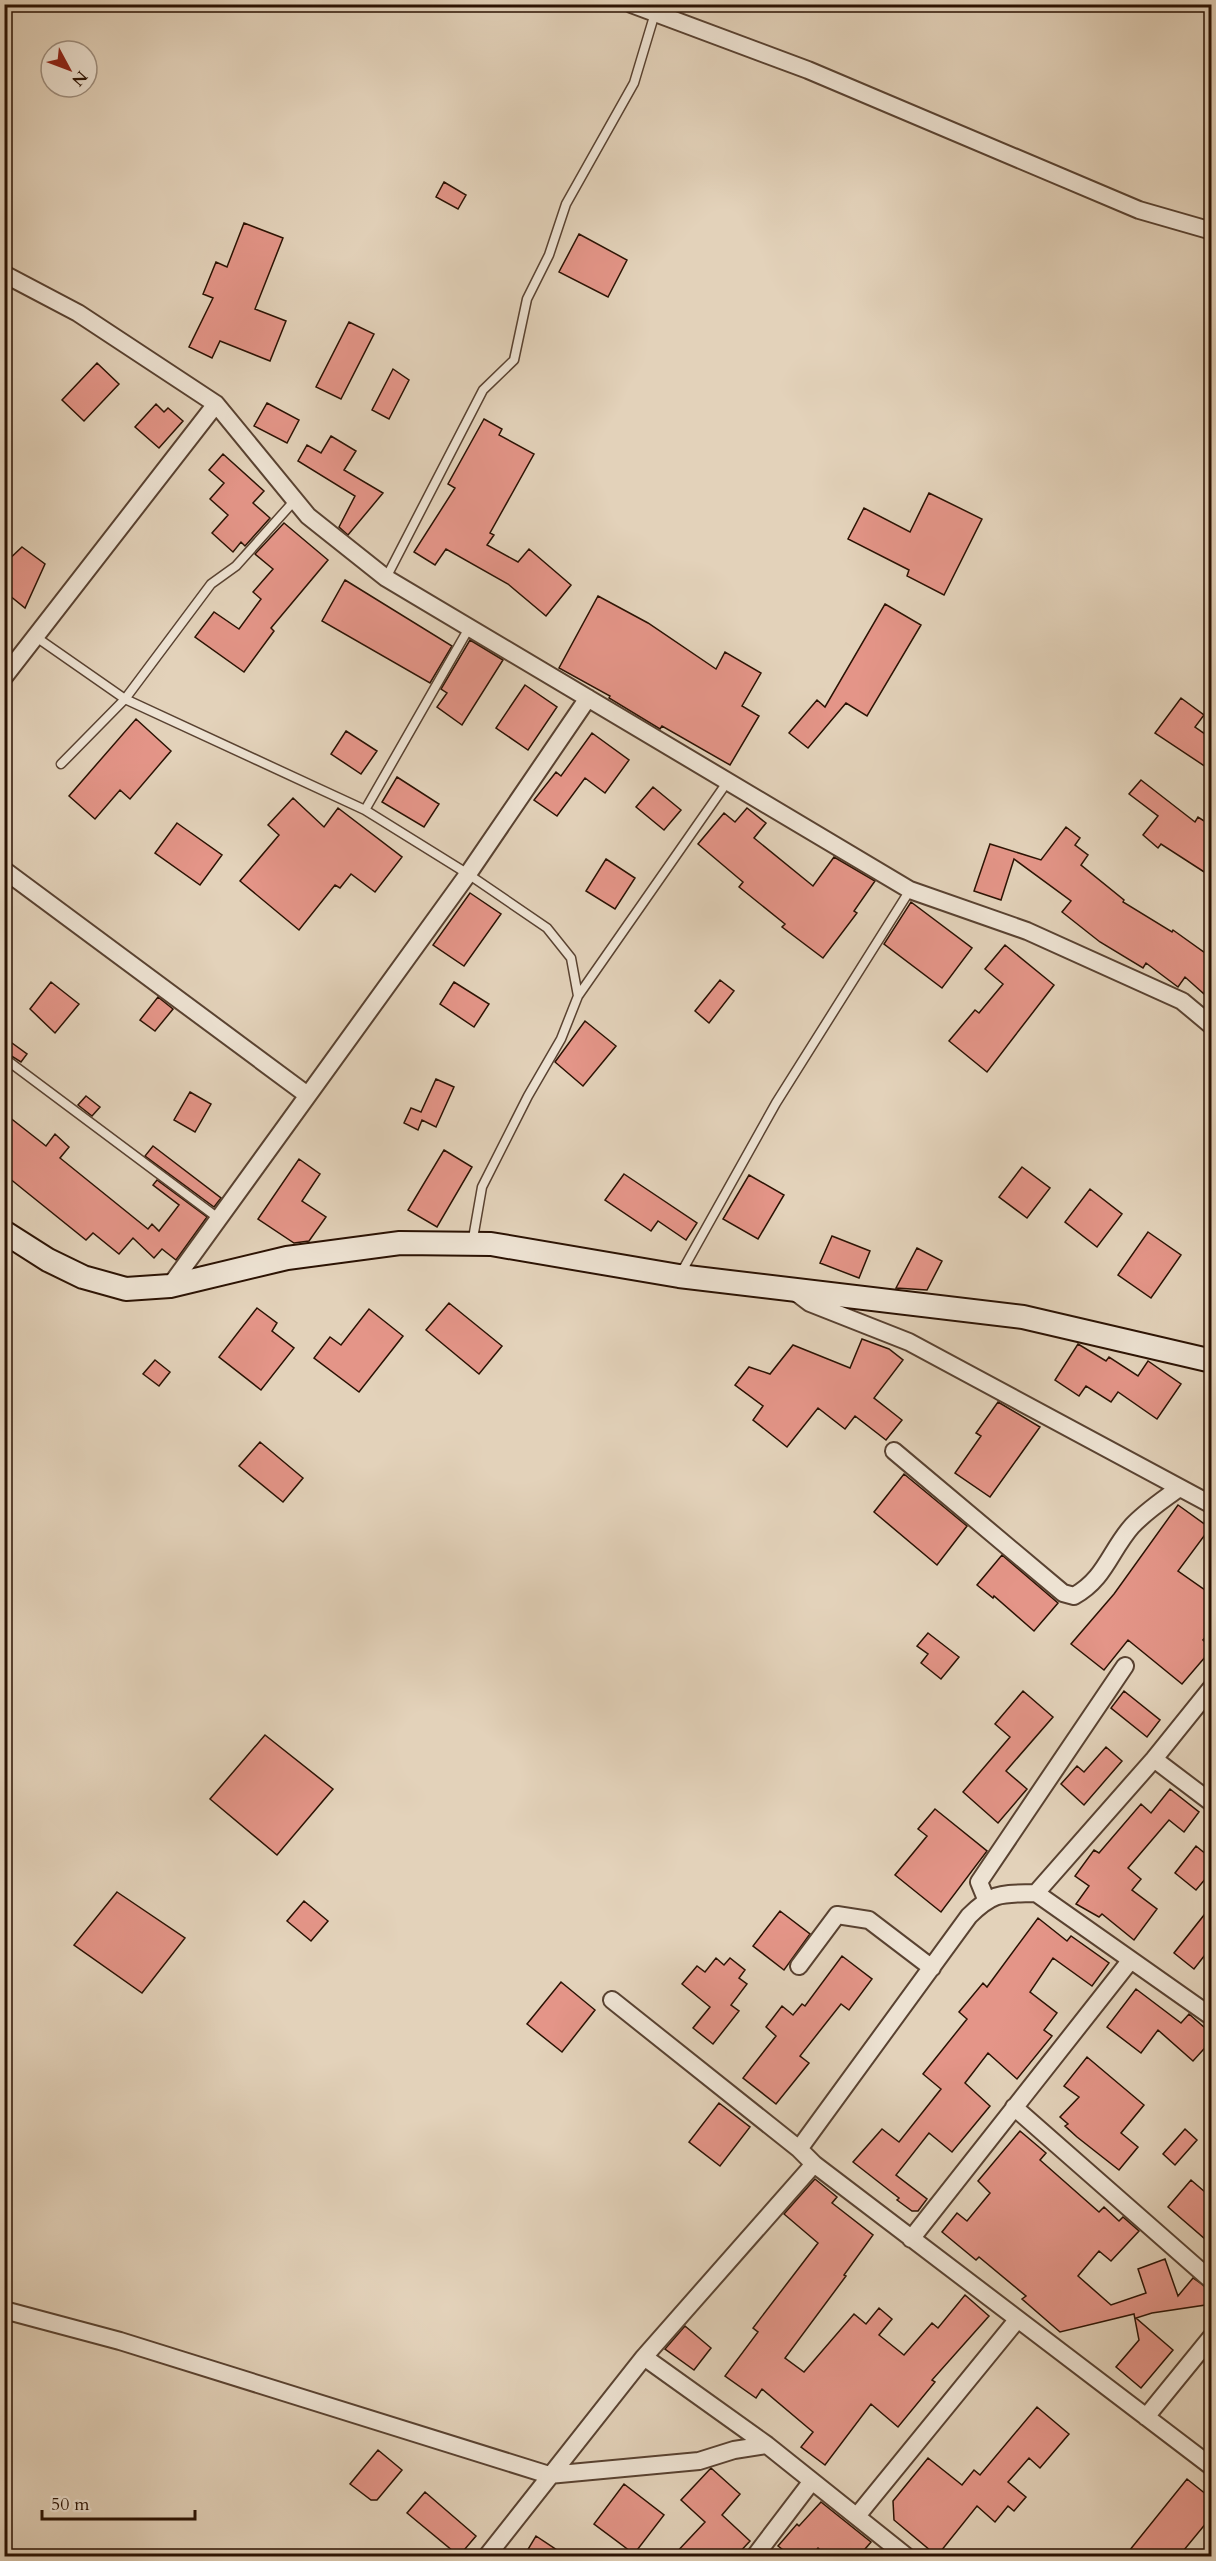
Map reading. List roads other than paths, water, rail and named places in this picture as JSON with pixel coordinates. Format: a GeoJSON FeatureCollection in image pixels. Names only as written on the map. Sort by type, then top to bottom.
{"type":"FeatureCollection","features":[{"type":"Feature","properties":{"kind":"street"},"geometry":{"type":"LineString","coordinates":[[631,4],[808,70],[1138,210],[1212,231]]}},
{"type":"Feature","properties":{"kind":"street"},"geometry":{"type":"LineString","coordinates":[[4,274],[78,313],[216,404],[308,516],[386,578],[910,890],[1027,932],[1182,1001],[1212,1026]]}},
{"type":"Feature","properties":{"kind":"street"},"geometry":{"type":"LineString","coordinates":[[4,677],[216,404]]}},
{"type":"Feature","properties":{"kind":"street"},"geometry":{"type":"LineString","coordinates":[[170,1286],[306,1094],[468,874],[588,698]]}},
{"type":"Feature","properties":{"kind":"street"},"geometry":{"type":"LineString","coordinates":[[4,870],[306,1094]]}},
{"type":"Feature","properties":{"kind":"street"},"geometry":{"type":"LineString","coordinates":[[4,1232],[48,1260],[83,1277],[126,1289],[170,1286],[287,1258],[400,1243],[492,1244],[679,1276],[1023,1317],[1212,1361]]}},
{"type":"Feature","properties":{"kind":"street"},"geometry":{"type":"LineString","coordinates":[[790,1288],[810,1303],[909,1342],[1212,1506]]}},
{"type":"Feature","properties":{"kind":"street"},"geometry":{"type":"LineString","coordinates":[[894,1451],[1063,1593],[1074,1596],[1092,1586],[1131,1527],[1150,1509],[1179,1488]]}},
{"type":"Feature","properties":{"kind":"street"},"geometry":{"type":"LineString","coordinates":[[986,1899],[979,1882],[1125,1666]]}},
{"type":"Feature","properties":{"kind":"street"},"geometry":{"type":"LineString","coordinates":[[1036,1893],[1154,1759],[1212,1687]]}},
{"type":"Feature","properties":{"kind":"street"},"geometry":{"type":"LineString","coordinates":[[1154,1759],[1212,1803]]}},
{"type":"Feature","properties":{"kind":"street"},"geometry":{"type":"LineString","coordinates":[[799,2149],[969,1916],[986,1899],[1008,1893],[1036,1893],[1212,2017]]}},
{"type":"Feature","properties":{"kind":"street"},"geometry":{"type":"LineString","coordinates":[[800,1966],[837,1916],[869,1920],[932,1968]]}},
{"type":"Feature","properties":{"kind":"street"},"geometry":{"type":"LineString","coordinates":[[911,2239],[1130,1961]]}},
{"type":"Feature","properties":{"kind":"street"},"geometry":{"type":"LineString","coordinates":[[612,2000],[799,2149],[814,2164],[1212,2467]]}},
{"type":"Feature","properties":{"kind":"street"},"geometry":{"type":"LineString","coordinates":[[1014,2107],[1212,2281]]}},
{"type":"Feature","properties":{"kind":"street"},"geometry":{"type":"LineString","coordinates":[[487,2556],[644,2357],[814,2164]]}},
{"type":"Feature","properties":{"kind":"street"},"geometry":{"type":"LineString","coordinates":[[4,2310],[120,2341],[549,2475],[699,2461],[734,2450],[767,2445]]}},
{"type":"Feature","properties":{"kind":"street"},"geometry":{"type":"LineString","coordinates":[[857,2516],[1017,2320]]}},
{"type":"Feature","properties":{"kind":"street"},"geometry":{"type":"LineString","coordinates":[[1146,2417],[1212,2336]]}},
{"type":"Feature","properties":{"kind":"street"},"geometry":{"type":"LineString","coordinates":[[644,2357],[767,2445],[906,2556]]}},
{"type":"Feature","properties":{"kind":"street"},"geometry":{"type":"LineString","coordinates":[[755,2556],[812,2481]]}},
{"type":"Feature","properties":{"kind":"lane"},"geometry":{"type":"LineString","coordinates":[[386,578],[483,390],[514,360],[527,299],[549,255],[566,204],[634,83],[655,13]]}},
{"type":"Feature","properties":{"kind":"lane"},"geometry":{"type":"LineString","coordinates":[[62,764],[125,699],[211,584],[236,566],[295,500]]}},
{"type":"Feature","properties":{"kind":"lane"},"geometry":{"type":"LineString","coordinates":[[365,810],[469,628]]}},
{"type":"Feature","properties":{"kind":"lane"},"geometry":{"type":"LineString","coordinates":[[36,637],[125,699],[365,810],[468,874],[547,928],[571,958],[578,996]]}},
{"type":"Feature","properties":{"kind":"lane"},"geometry":{"type":"LineString","coordinates":[[472,1244],[482,1187],[528,1096],[561,1039],[578,996],[728,780]]}},
{"type":"Feature","properties":{"kind":"lane"},"geometry":{"type":"LineString","coordinates":[[679,1276],[776,1102],[910,890]]}},
{"type":"Feature","properties":{"kind":"lane"},"geometry":{"type":"LineString","coordinates":[[4,1058],[218,1218]]}}]}
